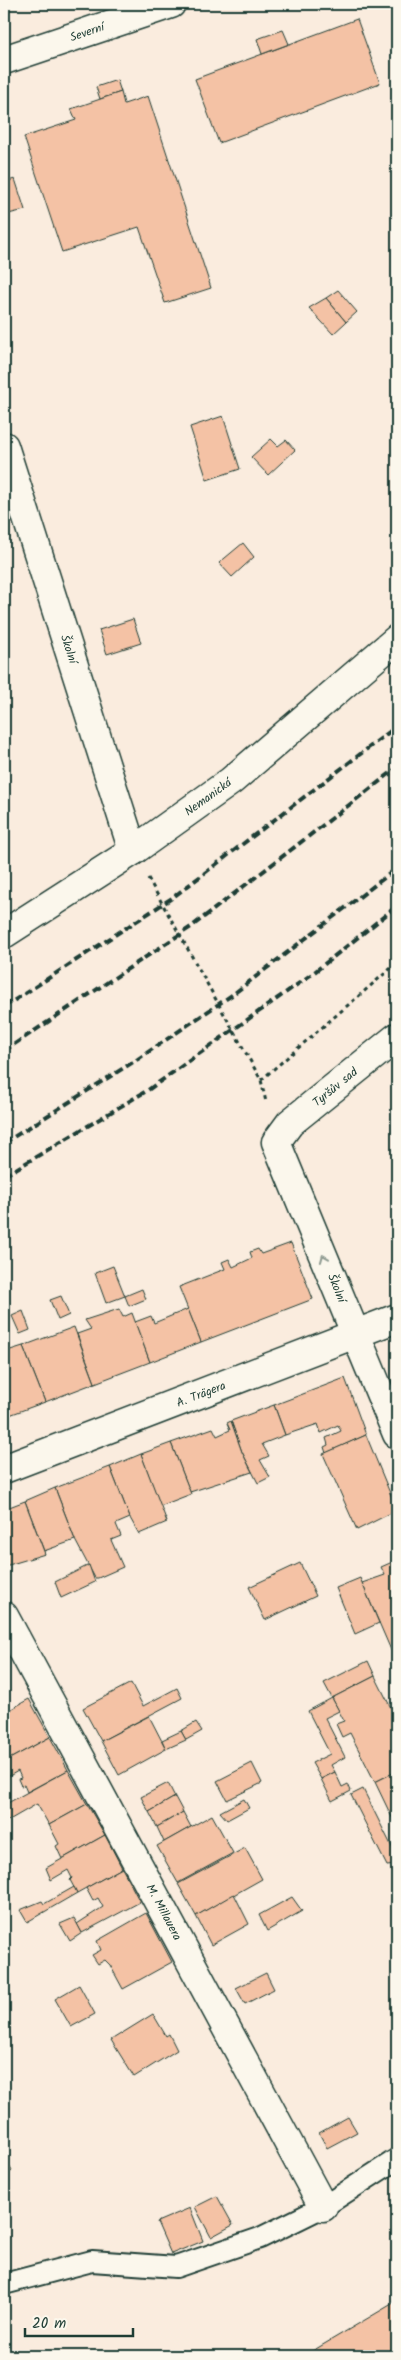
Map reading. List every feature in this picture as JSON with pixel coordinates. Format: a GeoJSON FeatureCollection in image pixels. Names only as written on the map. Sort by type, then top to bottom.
{"type":"FeatureCollection","features":[{"type":"Feature","properties":{"kind":"street","name":"Severní"},"geometry":{"type":"LineString","coordinates":[[4,60],[171,4]]}},
{"type":"Feature","properties":{"kind":"street","name":"Školní"},"geometry":{"type":"LineString","coordinates":[[4,446],[134,852]]}},
{"type":"Feature","properties":{"kind":"street","name":"Nemanická"},"geometry":{"type":"LineString","coordinates":[[4,934],[134,852],[231,781],[397,639]]}},
{"type":"Feature","properties":{"kind":"street","name":"Tyršův sad"},"geometry":{"type":"LineString","coordinates":[[276,1142],[290,1123],[397,1037]]}},
{"type":"Feature","properties":{"kind":"street","name":"Školní"},"geometry":{"type":"LineString","coordinates":[[276,1142],[397,1434]]}},
{"type":"Feature","properties":{"kind":"street","name":"A. Trägera"},"geometry":{"type":"LineString","coordinates":[[4,1469],[397,1318]]}},
{"type":"Feature","properties":{"kind":"street","name":"M. Millauera"},"geometry":{"type":"LineString","coordinates":[[4,1616],[324,2207]]}},
{"type":"Feature","properties":{"kind":"lane"},"geometry":{"type":"LineString","coordinates":[[4,2284],[92,2261],[176,2267],[260,2238],[324,2207],[397,2159]]}},
{"type":"Feature","properties":{"kind":"path"},"geometry":{"type":"LineString","coordinates":[[134,852],[261,1080],[276,1142]]}},
{"type":"Feature","properties":{"kind":"path"},"geometry":{"type":"LineString","coordinates":[[261,1080],[397,963]]}},
{"type":"Feature","properties":{"kind":"building"},"geometry":{"type":"Polygon","coordinates":[[[357,19],[380,83],[219,143],[195,79],[357,19]]]}},
{"type":"Feature","properties":{"kind":"building"},"geometry":{"type":"Polygon","coordinates":[[[283,30],[289,44],[262,54],[257,39],[283,30]]]}},
{"type":"Feature","properties":{"kind":"building"},"geometry":{"type":"Polygon","coordinates":[[[117,80],[121,92],[100,99],[96,87],[117,80]]]}},
{"type":"Feature","properties":{"kind":"building"},"geometry":{"type":"Polygon","coordinates":[[[121,92],[124,104],[148,96],[211,288],[165,303],[139,227],[62,252],[24,137],[76,120],[71,109],[121,92]]]}},
{"type":"Feature","properties":{"kind":"building"},"geometry":{"type":"Polygon","coordinates":[[[15,179],[25,210],[4,215],[4,182],[15,179]]]}},
{"type":"Feature","properties":{"kind":"building"},"geometry":{"type":"Polygon","coordinates":[[[338,290],[357,312],[346,322],[326,298],[338,290]]]}},
{"type":"Feature","properties":{"kind":"building"},"geometry":{"type":"Polygon","coordinates":[[[326,298],[346,322],[333,334],[309,308],[326,298]]]}},
{"type":"Feature","properties":{"kind":"building"},"geometry":{"type":"Polygon","coordinates":[[[223,416],[240,469],[207,480],[190,427],[223,416]]]}},
{"type":"Feature","properties":{"kind":"building"},"geometry":{"type":"Polygon","coordinates":[[[271,439],[278,446],[286,440],[295,450],[268,475],[251,457],[271,439]]]}},
{"type":"Feature","properties":{"kind":"building"},"geometry":{"type":"Polygon","coordinates":[[[243,543],[254,557],[232,577],[219,563],[243,543]]]}},
{"type":"Feature","properties":{"kind":"building"},"geometry":{"type":"Polygon","coordinates":[[[133,619],[141,643],[107,654],[99,630],[133,619]]]}},
{"type":"Feature","properties":{"kind":"building"},"geometry":{"type":"Polygon","coordinates":[[[291,1243],[313,1299],[201,1342],[179,1287],[225,1269],[222,1262],[229,1259],[233,1267],[252,1258],[250,1252],[258,1249],[261,1254],[291,1243]]]}},
{"type":"Feature","properties":{"kind":"building"},"geometry":{"type":"Polygon","coordinates":[[[113,1266],[125,1296],[106,1303],[95,1273],[113,1266]]]}},
{"type":"Feature","properties":{"kind":"building"},"geometry":{"type":"Polygon","coordinates":[[[142,1289],[146,1299],[129,1306],[125,1296],[142,1289]]]}},
{"type":"Feature","properties":{"kind":"building"},"geometry":{"type":"Polygon","coordinates":[[[61,1296],[69,1315],[58,1320],[50,1300],[61,1296]]]}},
{"type":"Feature","properties":{"kind":"building"},"geometry":{"type":"Polygon","coordinates":[[[119,1309],[123,1317],[132,1313],[150,1362],[95,1383],[77,1334],[91,1329],[85,1320],[119,1309]]]}},
{"type":"Feature","properties":{"kind":"building"},"geometry":{"type":"Polygon","coordinates":[[[188,1309],[201,1342],[150,1362],[135,1322],[151,1316],[154,1323],[188,1309]]]}},
{"type":"Feature","properties":{"kind":"building"},"geometry":{"type":"Polygon","coordinates":[[[23,1311],[30,1330],[20,1334],[12,1316],[23,1311]]]}},
{"type":"Feature","properties":{"kind":"building"},"geometry":{"type":"Polygon","coordinates":[[[74,1327],[95,1383],[45,1402],[23,1346],[74,1327]]]}},
{"type":"Feature","properties":{"kind":"building"},"geometry":{"type":"Polygon","coordinates":[[[23,1346],[45,1402],[4,1417],[4,1352],[23,1346]]]}},
{"type":"Feature","properties":{"kind":"building"},"geometry":{"type":"Polygon","coordinates":[[[345,1378],[366,1435],[326,1453],[324,1447],[328,1445],[326,1438],[341,1431],[338,1425],[321,1433],[318,1424],[285,1435],[274,1405],[345,1378]]]}},
{"type":"Feature","properties":{"kind":"building"},"geometry":{"type":"Polygon","coordinates":[[[274,1405],[285,1435],[262,1444],[269,1456],[260,1460],[270,1477],[258,1483],[242,1452],[231,1421],[274,1405]]]}},
{"type":"Feature","properties":{"kind":"building"},"geometry":{"type":"Polygon","coordinates":[[[231,1421],[242,1452],[252,1472],[190,1492],[171,1443],[213,1428],[217,1436],[230,1430],[227,1423],[231,1421]]]}},
{"type":"Feature","properties":{"kind":"building"},"geometry":{"type":"Polygon","coordinates":[[[366,1435],[397,1510],[357,1530],[323,1454],[366,1435]]]}},
{"type":"Feature","properties":{"kind":"building"},"geometry":{"type":"Polygon","coordinates":[[[171,1443],[191,1494],[160,1506],[141,1454],[171,1443]]]}},
{"type":"Feature","properties":{"kind":"building"},"geometry":{"type":"Polygon","coordinates":[[[141,1454],[167,1522],[139,1534],[130,1518],[110,1467],[141,1454]]]}},
{"type":"Feature","properties":{"kind":"building"},"geometry":{"type":"Polygon","coordinates":[[[110,1467],[130,1518],[116,1524],[121,1536],[111,1540],[123,1567],[95,1578],[75,1540],[55,1488],[110,1467]]]}},
{"type":"Feature","properties":{"kind":"building"},"geometry":{"type":"Polygon","coordinates":[[[55,1488],[75,1540],[44,1551],[25,1501],[55,1488]]]}},
{"type":"Feature","properties":{"kind":"building"},"geometry":{"type":"Polygon","coordinates":[[[25,1501],[45,1554],[5,1566],[4,1509],[25,1501]]]}},
{"type":"Feature","properties":{"kind":"building"},"geometry":{"type":"Polygon","coordinates":[[[397,1560],[397,1664],[362,1583],[385,1575],[381,1567],[397,1560]]]}},
{"type":"Feature","properties":{"kind":"building"},"geometry":{"type":"Polygon","coordinates":[[[300,1563],[316,1596],[265,1620],[249,1587],[300,1563]]]}},
{"type":"Feature","properties":{"kind":"building"},"geometry":{"type":"Polygon","coordinates":[[[89,1565],[95,1582],[61,1598],[55,1582],[89,1565]]]}},
{"type":"Feature","properties":{"kind":"building"},"geometry":{"type":"Polygon","coordinates":[[[360,1578],[379,1623],[355,1634],[336,1588],[360,1578]]]}},
{"type":"Feature","properties":{"kind":"building"},"geometry":{"type":"Polygon","coordinates":[[[368,1661],[375,1676],[332,1698],[324,1683],[368,1661]]]}},
{"type":"Feature","properties":{"kind":"building"},"geometry":{"type":"Polygon","coordinates":[[[375,1676],[397,1720],[397,1771],[375,1782],[350,1733],[342,1737],[336,1724],[344,1721],[332,1698],[375,1676]]]}},
{"type":"Feature","properties":{"kind":"building"},"geometry":{"type":"Polygon","coordinates":[[[131,1683],[143,1706],[177,1688],[182,1698],[101,1741],[83,1708],[131,1683]]]}},
{"type":"Feature","properties":{"kind":"building"},"geometry":{"type":"Polygon","coordinates":[[[332,1698],[339,1711],[325,1718],[345,1757],[331,1765],[335,1772],[321,1779],[312,1763],[330,1754],[308,1711],[332,1698]]]}},
{"type":"Feature","properties":{"kind":"building"},"geometry":{"type":"Polygon","coordinates":[[[29,1699],[50,1737],[4,1762],[4,1713],[29,1699]]]}},
{"type":"Feature","properties":{"kind":"building"},"geometry":{"type":"Polygon","coordinates":[[[149,1716],[166,1749],[119,1775],[101,1741],[149,1716]]]}},
{"type":"Feature","properties":{"kind":"building"},"geometry":{"type":"Polygon","coordinates":[[[196,1722],[202,1731],[186,1740],[181,1731],[196,1722]]]}},
{"type":"Feature","properties":{"kind":"building"},"geometry":{"type":"Polygon","coordinates":[[[181,1731],[186,1740],[166,1749],[162,1740],[181,1731]]]}},
{"type":"Feature","properties":{"kind":"building"},"geometry":{"type":"Polygon","coordinates":[[[50,1737],[68,1770],[27,1792],[24,1785],[21,1786],[18,1779],[21,1778],[18,1771],[4,1779],[4,1762],[50,1737]]]}},
{"type":"Feature","properties":{"kind":"building"},"geometry":{"type":"Polygon","coordinates":[[[252,1763],[262,1783],[227,1800],[217,1781],[252,1763]]]}},
{"type":"Feature","properties":{"kind":"building"},"geometry":{"type":"Polygon","coordinates":[[[68,1770],[87,1804],[49,1825],[37,1804],[4,1823],[4,1805],[68,1770]]]}},
{"type":"Feature","properties":{"kind":"building"},"geometry":{"type":"Polygon","coordinates":[[[397,1771],[397,1828],[375,1782],[397,1771]]]}},
{"type":"Feature","properties":{"kind":"building"},"geometry":{"type":"Polygon","coordinates":[[[335,1772],[342,1787],[348,1784],[351,1791],[332,1801],[321,1779],[335,1772]]]}},
{"type":"Feature","properties":{"kind":"building"},"geometry":{"type":"Polygon","coordinates":[[[168,1783],[175,1797],[149,1812],[141,1797],[168,1783]]]}},
{"type":"Feature","properties":{"kind":"building"},"geometry":{"type":"Polygon","coordinates":[[[363,1789],[397,1857],[397,1865],[387,1866],[351,1795],[363,1789]]]}},
{"type":"Feature","properties":{"kind":"building"},"geometry":{"type":"Polygon","coordinates":[[[175,1797],[183,1812],[157,1827],[149,1812],[175,1797]]]}},
{"type":"Feature","properties":{"kind":"building"},"geometry":{"type":"Polygon","coordinates":[[[244,1799],[249,1808],[227,1820],[220,1812],[244,1799]]]}},
{"type":"Feature","properties":{"kind":"building"},"geometry":{"type":"Polygon","coordinates":[[[87,1804],[105,1835],[62,1859],[56,1846],[59,1844],[49,1825],[87,1804]]]}},
{"type":"Feature","properties":{"kind":"building"},"geometry":{"type":"Polygon","coordinates":[[[183,1812],[191,1827],[164,1842],[157,1827],[183,1812]]]}},
{"type":"Feature","properties":{"kind":"building"},"geometry":{"type":"Polygon","coordinates":[[[212,1815],[233,1853],[178,1883],[157,1846],[212,1815]]]}},
{"type":"Feature","properties":{"kind":"building"},"geometry":{"type":"Polygon","coordinates":[[[105,1835],[122,1868],[77,1893],[70,1880],[72,1878],[68,1870],[51,1880],[46,1868],[105,1835]]]}},
{"type":"Feature","properties":{"kind":"building"},"geometry":{"type":"Polygon","coordinates":[[[245,1848],[262,1879],[196,1916],[178,1884],[245,1848]]]}},
{"type":"Feature","properties":{"kind":"building"},"geometry":{"type":"Polygon","coordinates":[[[122,1868],[140,1902],[82,1933],[77,1924],[103,1907],[98,1898],[93,1901],[86,1888],[122,1868]]]}},
{"type":"Feature","properties":{"kind":"building"},"geometry":{"type":"Polygon","coordinates":[[[74,1887],[77,1893],[27,1922],[20,1910],[42,1901],[44,1904],[74,1887]]]}},
{"type":"Feature","properties":{"kind":"building"},"geometry":{"type":"Polygon","coordinates":[[[234,1894],[249,1924],[211,1945],[196,1916],[234,1894]]]}},
{"type":"Feature","properties":{"kind":"building"},"geometry":{"type":"Polygon","coordinates":[[[292,1897],[302,1911],[267,1931],[259,1915],[292,1897]]]}},
{"type":"Feature","properties":{"kind":"building"},"geometry":{"type":"Polygon","coordinates":[[[146,1913],[172,1962],[123,1989],[110,1965],[105,1960],[98,1964],[92,1955],[101,1950],[97,1941],[146,1913]]]}},
{"type":"Feature","properties":{"kind":"building"},"geometry":{"type":"Polygon","coordinates":[[[74,1918],[82,1933],[70,1941],[60,1924],[74,1918]]]}},
{"type":"Feature","properties":{"kind":"building"},"geometry":{"type":"Polygon","coordinates":[[[266,1973],[274,1989],[245,2004],[236,1988],[266,1973]]]}},
{"type":"Feature","properties":{"kind":"building"},"geometry":{"type":"Polygon","coordinates":[[[79,1985],[95,2014],[71,2027],[55,1999],[79,1985]]]}},
{"type":"Feature","properties":{"kind":"building"},"geometry":{"type":"Polygon","coordinates":[[[153,2014],[166,2036],[169,2034],[177,2050],[134,2077],[111,2040],[153,2014]]]}},
{"type":"Feature","properties":{"kind":"building"},"geometry":{"type":"Polygon","coordinates":[[[348,2117],[357,2132],[327,2148],[319,2133],[348,2117]]]}},
{"type":"Feature","properties":{"kind":"building"},"geometry":{"type":"Polygon","coordinates":[[[4,2158],[12,2171],[4,2177],[4,2158]]]}},
{"type":"Feature","properties":{"kind":"building"},"geometry":{"type":"Polygon","coordinates":[[[217,2196],[233,2225],[211,2237],[195,2207],[217,2196]]]}},
{"type":"Feature","properties":{"kind":"building"},"geometry":{"type":"Polygon","coordinates":[[[190,2208],[203,2241],[171,2254],[157,2222],[190,2208]]]}},
{"type":"Feature","properties":{"kind":"building"},"geometry":{"type":"Polygon","coordinates":[[[397,2301],[397,2356],[304,2356],[397,2301]]]}},
{"type":"Feature","properties":{"kind":"railway"},"geometry":{"type":"LineString","coordinates":[[4,1007],[172,898],[397,726]]}},
{"type":"Feature","properties":{"kind":"railway"},"geometry":{"type":"LineString","coordinates":[[4,1051],[191,927],[397,768]]}},
{"type":"Feature","properties":{"kind":"railway"},"geometry":{"type":"LineString","coordinates":[[4,1143],[138,1059],[232,995],[397,868]]}},
{"type":"Feature","properties":{"kind":"railway"},"geometry":{"type":"LineString","coordinates":[[4,1176],[148,1090],[312,974],[397,906]]}}]}
